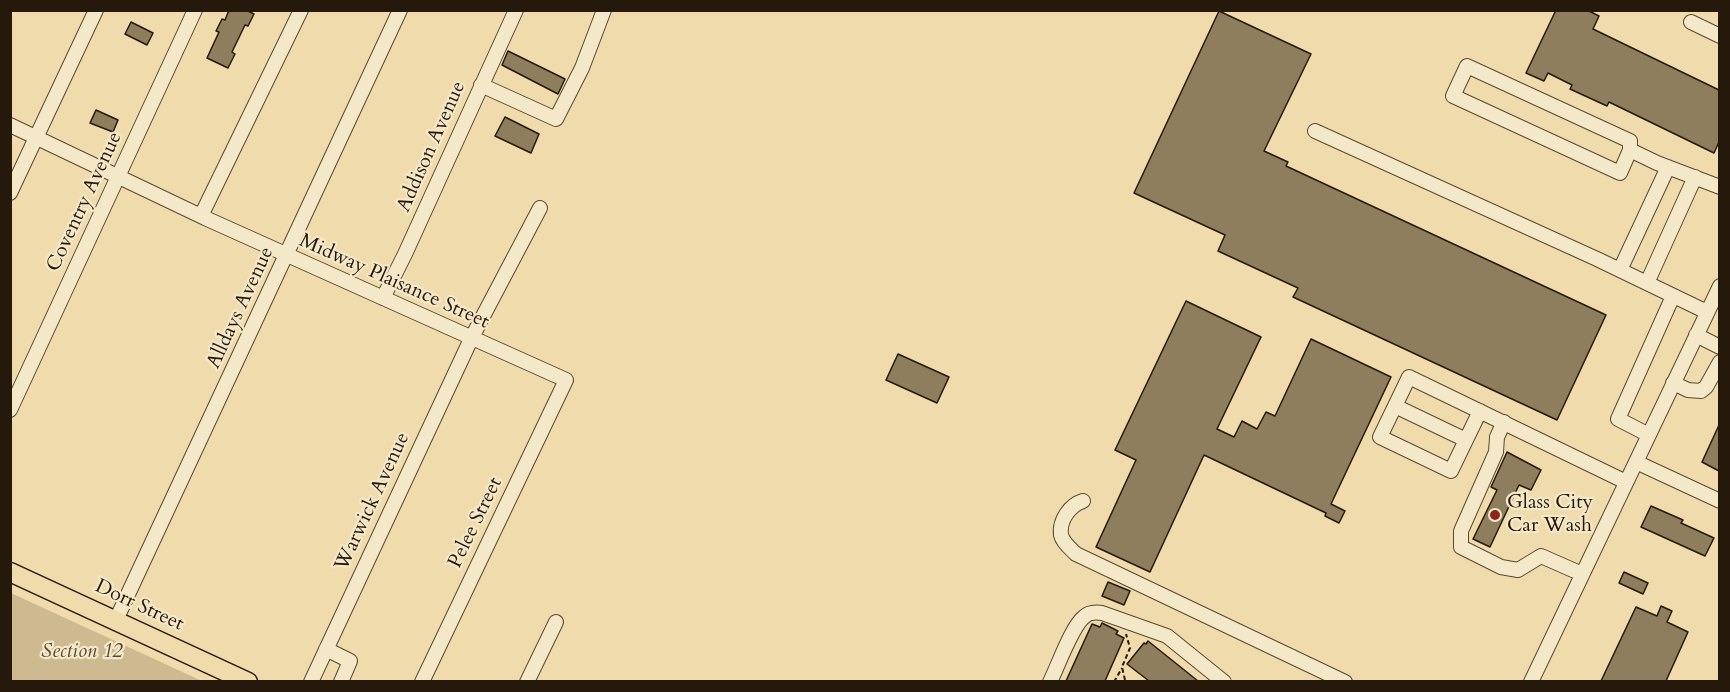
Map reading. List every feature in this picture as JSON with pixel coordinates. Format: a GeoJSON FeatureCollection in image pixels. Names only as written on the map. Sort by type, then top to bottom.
{"type":"FeatureCollection","features":[{"type":"Feature","properties":{"kind":"main road","name":"Dorr Street"},"geometry":{"type":"LineString","coordinates":[[10,572],[248,681]]}},
{"type":"Feature","properties":{"kind":"street"},"geometry":{"type":"LineString","coordinates":[[10,193],[96,10]]}},
{"type":"Feature","properties":{"kind":"street","name":"Coventry Avenue"},"geometry":{"type":"LineString","coordinates":[[10,410],[195,10]]}},
{"type":"Feature","properties":{"kind":"street"},"geometry":{"type":"LineString","coordinates":[[201,216],[301,10]]}},
{"type":"Feature","properties":{"kind":"street","name":"Alldays Avenue"},"geometry":{"type":"LineString","coordinates":[[116,620],[400,10]]}},
{"type":"Feature","properties":{"kind":"street","name":"Addison Avenue"},"geometry":{"type":"LineString","coordinates":[[382,298],[405,254],[516,10]]}},
{"type":"Feature","properties":{"kind":"street"},"geometry":{"type":"LineString","coordinates":[[481,85],[556,119],[582,68],[604,10]]}},
{"type":"Feature","properties":{"kind":"street"},"geometry":{"type":"LineString","coordinates":[[1691,22],[1719,36]]}},
{"type":"Feature","properties":{"kind":"street"},"geometry":{"type":"LineString","coordinates":[[1467,66],[1630,141],[1630,150],[1620,173],[1454,96],[1467,66]]}},
{"type":"Feature","properties":{"kind":"street","name":"Midway Plaisance Street"},"geometry":{"type":"LineString","coordinates":[[10,125],[201,216],[566,380]]}},
{"type":"Feature","properties":{"kind":"street"},"geometry":{"type":"LineString","coordinates":[[1315,131],[1673,296],[1713,307]]}},
{"type":"Feature","properties":{"kind":"street"},"geometry":{"type":"LineString","coordinates":[[1630,150],[1719,187]]}},
{"type":"Feature","properties":{"kind":"street"},"geometry":{"type":"LineString","coordinates":[[1620,270],[1668,167]]}},
{"type":"Feature","properties":{"kind":"street"},"geometry":{"type":"LineString","coordinates":[[1647,283],[1695,177]]}},
{"type":"Feature","properties":{"kind":"street","name":"Warwick Avenue"},"geometry":{"type":"LineString","coordinates":[[311,681],[471,339],[540,208]]}},
{"type":"Feature","properties":{"kind":"street"},"geometry":{"type":"LineString","coordinates":[[1531,681],[1696,335],[1713,307],[1719,286]]}},
{"type":"Feature","properties":{"kind":"street"},"geometry":{"type":"LineString","coordinates":[[1648,435],[1618,419],[1673,296]]}},
{"type":"Feature","properties":{"kind":"street"},"geometry":{"type":"LineString","coordinates":[[1696,335],[1719,347]]}},
{"type":"Feature","properties":{"kind":"street"},"geometry":{"type":"LineString","coordinates":[[1673,383],[1688,390],[1701,391],[1706,387],[1719,362]]}},
{"type":"Feature","properties":{"kind":"street"},"geometry":{"type":"LineString","coordinates":[[1480,411],[1451,471],[1380,437],[1409,376],[1626,482]]}},
{"type":"Feature","properties":{"kind":"street","name":"Pelee Street"},"geometry":{"type":"LineString","coordinates":[[422,681],[566,380]]}},
{"type":"Feature","properties":{"kind":"street"},"geometry":{"type":"LineString","coordinates":[[1395,406],[1466,440]]}},
{"type":"Feature","properties":{"kind":"street"},"geometry":{"type":"LineString","coordinates":[[1504,422],[1497,437],[1496,452],[1461,531],[1461,547],[1501,567],[1518,570],[1541,556],[1582,574]]}},
{"type":"Feature","properties":{"kind":"street"},"geometry":{"type":"LineString","coordinates":[[1636,462],[1719,501]]}},
{"type":"Feature","properties":{"kind":"street"},"geometry":{"type":"LineString","coordinates":[[1083,501],[1074,504],[1067,512],[1062,525],[1061,536],[1076,554],[1345,681]]}},
{"type":"Feature","properties":{"kind":"street"},"geometry":{"type":"LineString","coordinates":[[1050,681],[1078,623],[1085,615],[1093,612],[1102,613],[1167,636],[1224,681]]}},
{"type":"Feature","properties":{"kind":"street"},"geometry":{"type":"LineString","coordinates":[[527,681],[556,622]]}},
{"type":"Feature","properties":{"kind":"street"},"geometry":{"type":"LineString","coordinates":[[326,649],[350,662],[341,681]]}},
{"type":"Feature","properties":{"kind":"path"},"geometry":{"type":"LineString","coordinates":[[1122,667],[1126,681],[1114,681],[1130,648],[1124,629]]}},
{"type":"Feature","properties":{"kind":"green space","name":"Section 12"},"geometry":{"type":"Polygon","coordinates":[[[11,593],[202,681],[11,681],[11,593]]]}},
{"type":"Feature","properties":{"kind":"building"},"geometry":{"type":"Polygon","coordinates":[[[229,10],[246,10],[254,14],[248,26],[245,25],[232,52],[235,54],[228,68],[207,58],[219,32],[216,31],[222,19],[225,20],[229,10]]]}},
{"type":"Feature","properties":{"kind":"building"},"geometry":{"type":"Polygon","coordinates":[[[1556,10],[1587,10],[1599,16],[1593,29],[1719,90],[1719,142],[1714,153],[1609,102],[1607,106],[1570,89],[1572,85],[1548,73],[1544,81],[1526,73],[1556,10]]]}},
{"type":"Feature","properties":{"kind":"building"},"geometry":{"type":"Polygon","coordinates":[[[1219,11],[1311,54],[1264,151],[1288,162],[1286,166],[1606,315],[1557,420],[1293,297],[1298,288],[1218,251],[1225,235],[1134,193],[1219,11]]]}},
{"type":"Feature","properties":{"kind":"building"},"geometry":{"type":"Polygon","coordinates":[[[131,22],[153,33],[147,45],[125,34],[131,22]]]}},
{"type":"Feature","properties":{"kind":"building"},"geometry":{"type":"Polygon","coordinates":[[[508,51],[565,79],[558,94],[502,65],[508,51]]]}},
{"type":"Feature","properties":{"kind":"building"},"geometry":{"type":"Polygon","coordinates":[[[96,110],[118,120],[113,132],[90,123],[96,110]]]}},
{"type":"Feature","properties":{"kind":"building"},"geometry":{"type":"Polygon","coordinates":[[[505,117],[539,134],[531,153],[495,136],[505,117]]]}},
{"type":"Feature","properties":{"kind":"building"},"geometry":{"type":"Polygon","coordinates":[[[1186,301],[1261,337],[1217,429],[1234,437],[1242,421],[1257,429],[1266,412],[1275,416],[1311,339],[1391,377],[1331,504],[1345,511],[1339,523],[1325,516],[1326,513],[1204,455],[1150,572],[1096,547],[1136,460],[1115,450],[1186,301]]]}},
{"type":"Feature","properties":{"kind":"building"},"geometry":{"type":"Polygon","coordinates":[[[898,354],[949,377],[937,403],[886,380],[898,354]]]}},
{"type":"Feature","properties":{"kind":"building"},"geometry":{"type":"Polygon","coordinates":[[[1719,425],[1719,471],[1702,462],[1719,425]]]}},
{"type":"Feature","properties":{"kind":"building","name":"Glass City Car Wash"},"geometry":{"type":"Polygon","coordinates":[[[1507,452],[1541,470],[1531,490],[1519,485],[1490,547],[1473,539],[1497,490],[1491,487],[1507,452]]]}},
{"type":"Feature","properties":{"kind":"building"},"geometry":{"type":"Polygon","coordinates":[[[1651,506],[1683,520],[1681,523],[1714,538],[1705,556],[1641,527],[1651,506]]]}},
{"type":"Feature","properties":{"kind":"building"},"geometry":{"type":"Polygon","coordinates":[[[1624,572],[1648,583],[1643,594],[1619,583],[1624,572]]]}},
{"type":"Feature","properties":{"kind":"building"},"geometry":{"type":"Polygon","coordinates":[[[1108,582],[1130,591],[1124,605],[1102,596],[1108,582]]]}},
{"type":"Feature","properties":{"kind":"building"},"geometry":{"type":"Polygon","coordinates":[[[1661,606],[1672,611],[1667,622],[1688,632],[1666,681],[1601,681],[1636,607],[1657,616],[1661,606]]]}},
{"type":"Feature","properties":{"kind":"building"},"geometry":{"type":"Polygon","coordinates":[[[1102,623],[1118,631],[1116,634],[1124,638],[1105,681],[1066,681],[1092,624],[1100,627],[1102,623]]]}},
{"type":"Feature","properties":{"kind":"building"},"geometry":{"type":"Polygon","coordinates":[[[1148,641],[1198,681],[1149,681],[1127,664],[1148,641]]]}},
{"type":"Feature","properties":{"kind":"place","name":"Glass City Car Wash"},"geometry":{"type":"Point","coordinates":[1495,515]}}]}
